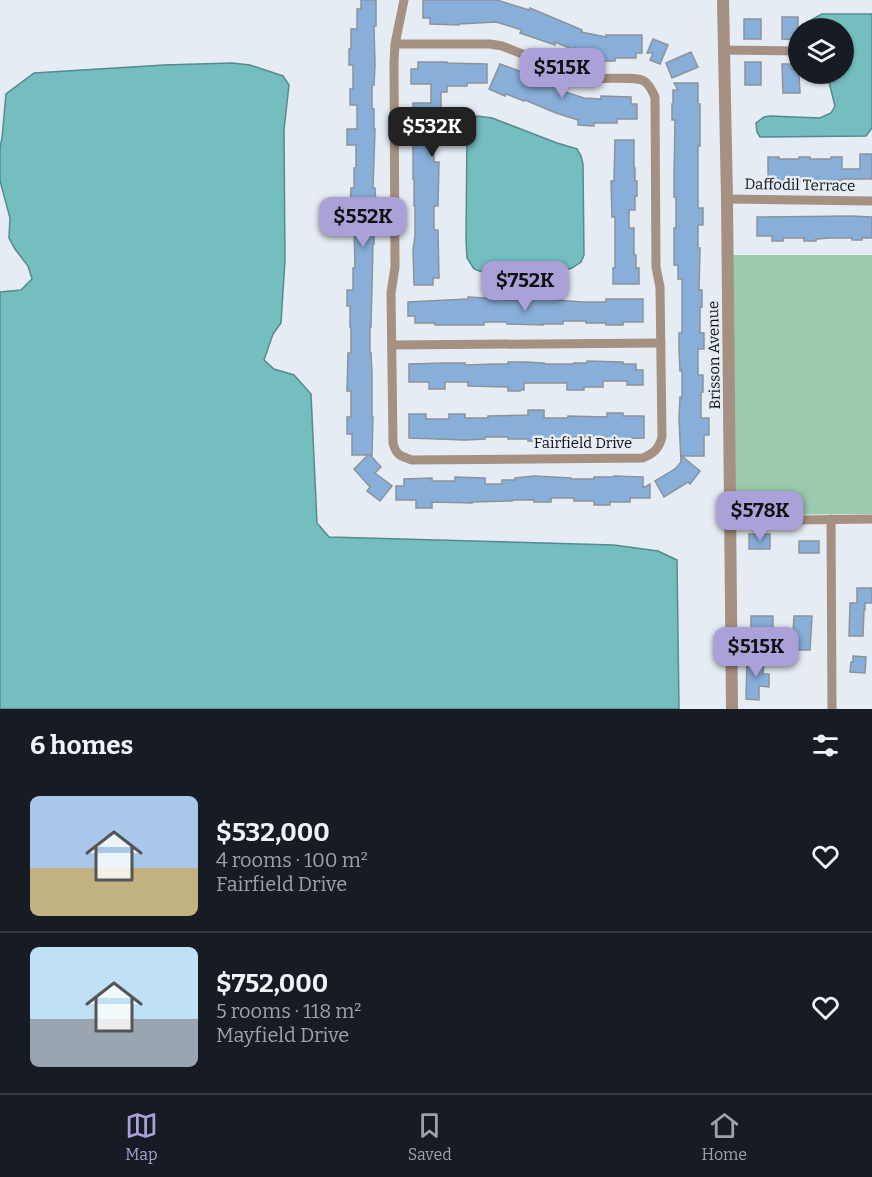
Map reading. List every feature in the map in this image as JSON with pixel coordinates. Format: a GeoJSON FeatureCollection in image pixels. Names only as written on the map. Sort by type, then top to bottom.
{"type":"FeatureCollection","features":[{"type":"Feature","properties":{"kind":"street","name":"Fairfield Drive"},"geometry":{"type":"LineString","coordinates":[[395,44],[502,46],[582,77],[593,80],[634,79],[643,81],[651,88],[655,97],[656,267],[660,287],[662,437],[654,453],[643,458],[412,460],[400,456],[394,450],[391,293],[395,267],[394,63],[395,44],[404,0]]}},
{"type":"Feature","properties":{"kind":"street","name":"Brisson Avenue"},"geometry":{"type":"LineString","coordinates":[[723,0],[732,709]]}},
{"type":"Feature","properties":{"kind":"street"},"geometry":{"type":"LineString","coordinates":[[724,50],[788,51]]}},
{"type":"Feature","properties":{"kind":"street","name":"Daffodil Terrace"},"geometry":{"type":"LineString","coordinates":[[727,199],[872,201]]}},
{"type":"Feature","properties":{"kind":"street"},"geometry":{"type":"LineString","coordinates":[[392,345],[660,343]]}},
{"type":"Feature","properties":{"kind":"street"},"geometry":{"type":"LineString","coordinates":[[831,519],[832,709]]}},
{"type":"Feature","properties":{"kind":"street"},"geometry":{"type":"LineString","coordinates":[[731,520],[872,519]]}},
{"type":"Feature","properties":{"kind":"green space"},"geometry":{"type":"Polygon","coordinates":[[[732,255],[872,255],[872,514],[735,515],[732,255]]]}},
{"type":"Feature","properties":{"kind":"water"},"geometry":{"type":"Polygon","coordinates":[[[822,14],[872,14],[872,128],[866,136],[760,137],[756,123],[764,117],[820,118],[831,113],[835,106],[830,84],[854,84],[854,18],[815,18],[822,14]]]}},
{"type":"Feature","properties":{"kind":"water"},"geometry":{"type":"Polygon","coordinates":[[[232,63],[250,65],[283,76],[289,85],[284,130],[285,260],[281,323],[273,334],[264,360],[274,369],[294,375],[311,394],[317,523],[329,537],[614,545],[658,551],[677,560],[679,709],[0,709],[0,292],[21,290],[32,279],[28,266],[9,238],[10,218],[0,181],[0,147],[6,94],[34,73],[232,63]]]}},
{"type":"Feature","properties":{"kind":"water"},"geometry":{"type":"Polygon","coordinates":[[[477,116],[492,118],[577,149],[583,164],[584,255],[581,262],[572,268],[558,272],[485,273],[474,269],[467,258],[466,239],[467,133],[469,123],[477,116]]]}},
{"type":"Feature","properties":{"kind":"building"},"geometry":{"type":"Polygon","coordinates":[[[361,0],[376,0],[372,109],[374,109],[375,129],[373,188],[375,188],[377,224],[374,224],[370,327],[373,417],[372,455],[370,455],[381,467],[375,473],[392,486],[380,501],[367,491],[370,487],[354,469],[368,455],[352,455],[352,434],[347,434],[347,417],[351,417],[351,391],[347,391],[351,327],[347,290],[353,290],[353,268],[355,268],[354,224],[350,224],[350,207],[351,188],[354,188],[354,168],[356,168],[356,145],[347,145],[347,129],[357,129],[357,105],[350,105],[353,65],[349,65],[349,49],[351,49],[351,29],[357,29],[357,9],[361,9],[361,0]]]}},
{"type":"Feature","properties":{"kind":"building"},"geometry":{"type":"Polygon","coordinates":[[[423,0],[497,0],[529,10],[530,8],[582,30],[581,32],[606,37],[606,35],[642,35],[642,53],[636,53],[636,58],[615,58],[615,61],[604,61],[589,58],[590,51],[574,48],[574,50],[555,42],[555,45],[520,33],[522,30],[496,22],[459,25],[430,24],[430,18],[423,18],[423,0]]]}},
{"type":"Feature","properties":{"kind":"building"},"geometry":{"type":"Polygon","coordinates":[[[782,17],[798,17],[788,18],[788,39],[782,39],[782,17]]]}},
{"type":"Feature","properties":{"kind":"building"},"geometry":{"type":"Polygon","coordinates":[[[744,19],[761,19],[761,39],[744,39],[744,19]]]}},
{"type":"Feature","properties":{"kind":"building"},"geometry":{"type":"Polygon","coordinates":[[[653,39],[668,45],[660,64],[650,60],[653,53],[647,53],[653,39]]]}},
{"type":"Feature","properties":{"kind":"building"},"geometry":{"type":"Polygon","coordinates":[[[691,52],[698,67],[672,78],[666,63],[691,52]]]}},
{"type":"Feature","properties":{"kind":"building"},"geometry":{"type":"Polygon","coordinates":[[[418,62],[487,64],[487,83],[447,86],[447,92],[441,92],[441,119],[437,119],[437,139],[434,139],[434,162],[439,162],[438,206],[434,206],[434,230],[438,230],[439,278],[433,278],[433,285],[414,285],[413,103],[431,103],[431,84],[411,84],[411,69],[418,69],[418,62]]]}},
{"type":"Feature","properties":{"kind":"building"},"geometry":{"type":"Polygon","coordinates":[[[745,62],[761,62],[761,85],[745,85],[745,62]]]}},
{"type":"Feature","properties":{"kind":"building"},"geometry":{"type":"Polygon","coordinates":[[[500,64],[533,76],[560,88],[559,90],[584,98],[631,97],[631,104],[637,104],[637,119],[617,119],[617,123],[594,123],[594,126],[578,125],[578,120],[525,100],[506,94],[505,96],[489,89],[500,64]]]}},
{"type":"Feature","properties":{"kind":"building"},"geometry":{"type":"Polygon","coordinates":[[[782,64],[788,64],[788,84],[800,84],[800,93],[783,93],[782,64]]]}},
{"type":"Feature","properties":{"kind":"building"},"geometry":{"type":"Polygon","coordinates":[[[674,83],[698,83],[700,146],[698,146],[698,208],[703,208],[703,225],[698,225],[698,248],[700,248],[699,290],[702,290],[700,333],[704,333],[704,349],[698,349],[698,375],[703,375],[701,418],[709,418],[709,435],[704,435],[704,456],[682,456],[700,471],[690,484],[688,482],[664,497],[655,481],[675,469],[681,462],[679,418],[682,371],[680,371],[679,333],[682,333],[682,279],[678,279],[678,265],[674,265],[676,197],[674,197],[675,120],[672,120],[672,104],[673,90],[678,90],[674,83]]]}},
{"type":"Feature","properties":{"kind":"building"},"geometry":{"type":"Polygon","coordinates":[[[615,140],[634,140],[637,196],[635,196],[635,210],[629,210],[629,228],[634,228],[634,255],[636,255],[636,268],[639,268],[639,284],[613,284],[615,217],[612,217],[611,181],[614,181],[615,140]]]}},
{"type":"Feature","properties":{"kind":"building"},"geometry":{"type":"Polygon","coordinates":[[[860,154],[872,154],[872,179],[768,180],[768,157],[831,159],[831,157],[842,157],[842,169],[860,169],[860,154]]]}},
{"type":"Feature","properties":{"kind":"building"},"geometry":{"type":"Polygon","coordinates":[[[757,217],[872,217],[872,238],[852,240],[852,238],[830,238],[804,241],[804,238],[783,238],[783,241],[772,241],[772,236],[757,236],[757,217]]]}},
{"type":"Feature","properties":{"kind":"building"},"geometry":{"type":"Polygon","coordinates":[[[468,297],[583,302],[606,302],[606,299],[643,299],[643,322],[623,322],[623,325],[563,321],[563,324],[543,325],[484,322],[484,325],[435,325],[435,323],[415,323],[415,316],[408,316],[408,302],[468,299],[468,297]]]}},
{"type":"Feature","properties":{"kind":"building"},"geometry":{"type":"Polygon","coordinates":[[[587,361],[636,364],[636,370],[643,370],[643,385],[627,385],[627,381],[603,381],[603,387],[567,390],[567,383],[524,383],[524,390],[508,391],[508,387],[468,386],[468,382],[445,382],[445,389],[429,389],[429,382],[409,382],[409,364],[465,363],[465,365],[524,362],[574,364],[587,363],[587,361]]]}},
{"type":"Feature","properties":{"kind":"building"},"geometry":{"type":"Polygon","coordinates":[[[528,410],[544,410],[544,418],[607,417],[607,413],[644,416],[644,438],[564,437],[528,441],[528,439],[508,439],[508,437],[465,440],[409,438],[409,414],[426,414],[426,419],[449,419],[449,414],[465,414],[465,418],[488,418],[488,416],[528,415],[528,410]]]}},
{"type":"Feature","properties":{"kind":"building"},"geometry":{"type":"Polygon","coordinates":[[[534,476],[571,479],[614,476],[643,477],[643,488],[650,484],[650,498],[630,498],[630,502],[610,502],[610,505],[594,505],[594,501],[574,501],[574,498],[551,498],[551,502],[512,500],[472,503],[432,502],[432,508],[416,508],[416,500],[396,500],[396,486],[404,486],[404,479],[432,478],[432,481],[455,481],[455,477],[485,478],[485,484],[502,484],[502,480],[534,476]]]}},
{"type":"Feature","properties":{"kind":"building"},"geometry":{"type":"Polygon","coordinates":[[[749,534],[770,534],[770,549],[749,549],[749,534]]]}},
{"type":"Feature","properties":{"kind":"building"},"geometry":{"type":"Polygon","coordinates":[[[799,541],[819,541],[819,553],[799,553],[799,541]]]}},
{"type":"Feature","properties":{"kind":"building"},"geometry":{"type":"Polygon","coordinates":[[[857,588],[872,588],[872,603],[865,603],[863,636],[849,636],[850,603],[857,603],[857,588]]]}},
{"type":"Feature","properties":{"kind":"building"},"geometry":{"type":"Polygon","coordinates":[[[751,616],[773,616],[773,630],[751,630],[751,616]]]}},
{"type":"Feature","properties":{"kind":"building"},"geometry":{"type":"Polygon","coordinates":[[[794,616],[812,616],[810,650],[792,650],[794,616]]]}},
{"type":"Feature","properties":{"kind":"building"},"geometry":{"type":"Polygon","coordinates":[[[853,656],[866,657],[865,673],[850,672],[853,656]]]}},
{"type":"Feature","properties":{"kind":"building"},"geometry":{"type":"Polygon","coordinates":[[[747,658],[764,658],[763,674],[769,674],[769,687],[759,686],[759,700],[746,699],[747,658]]]}}]}
